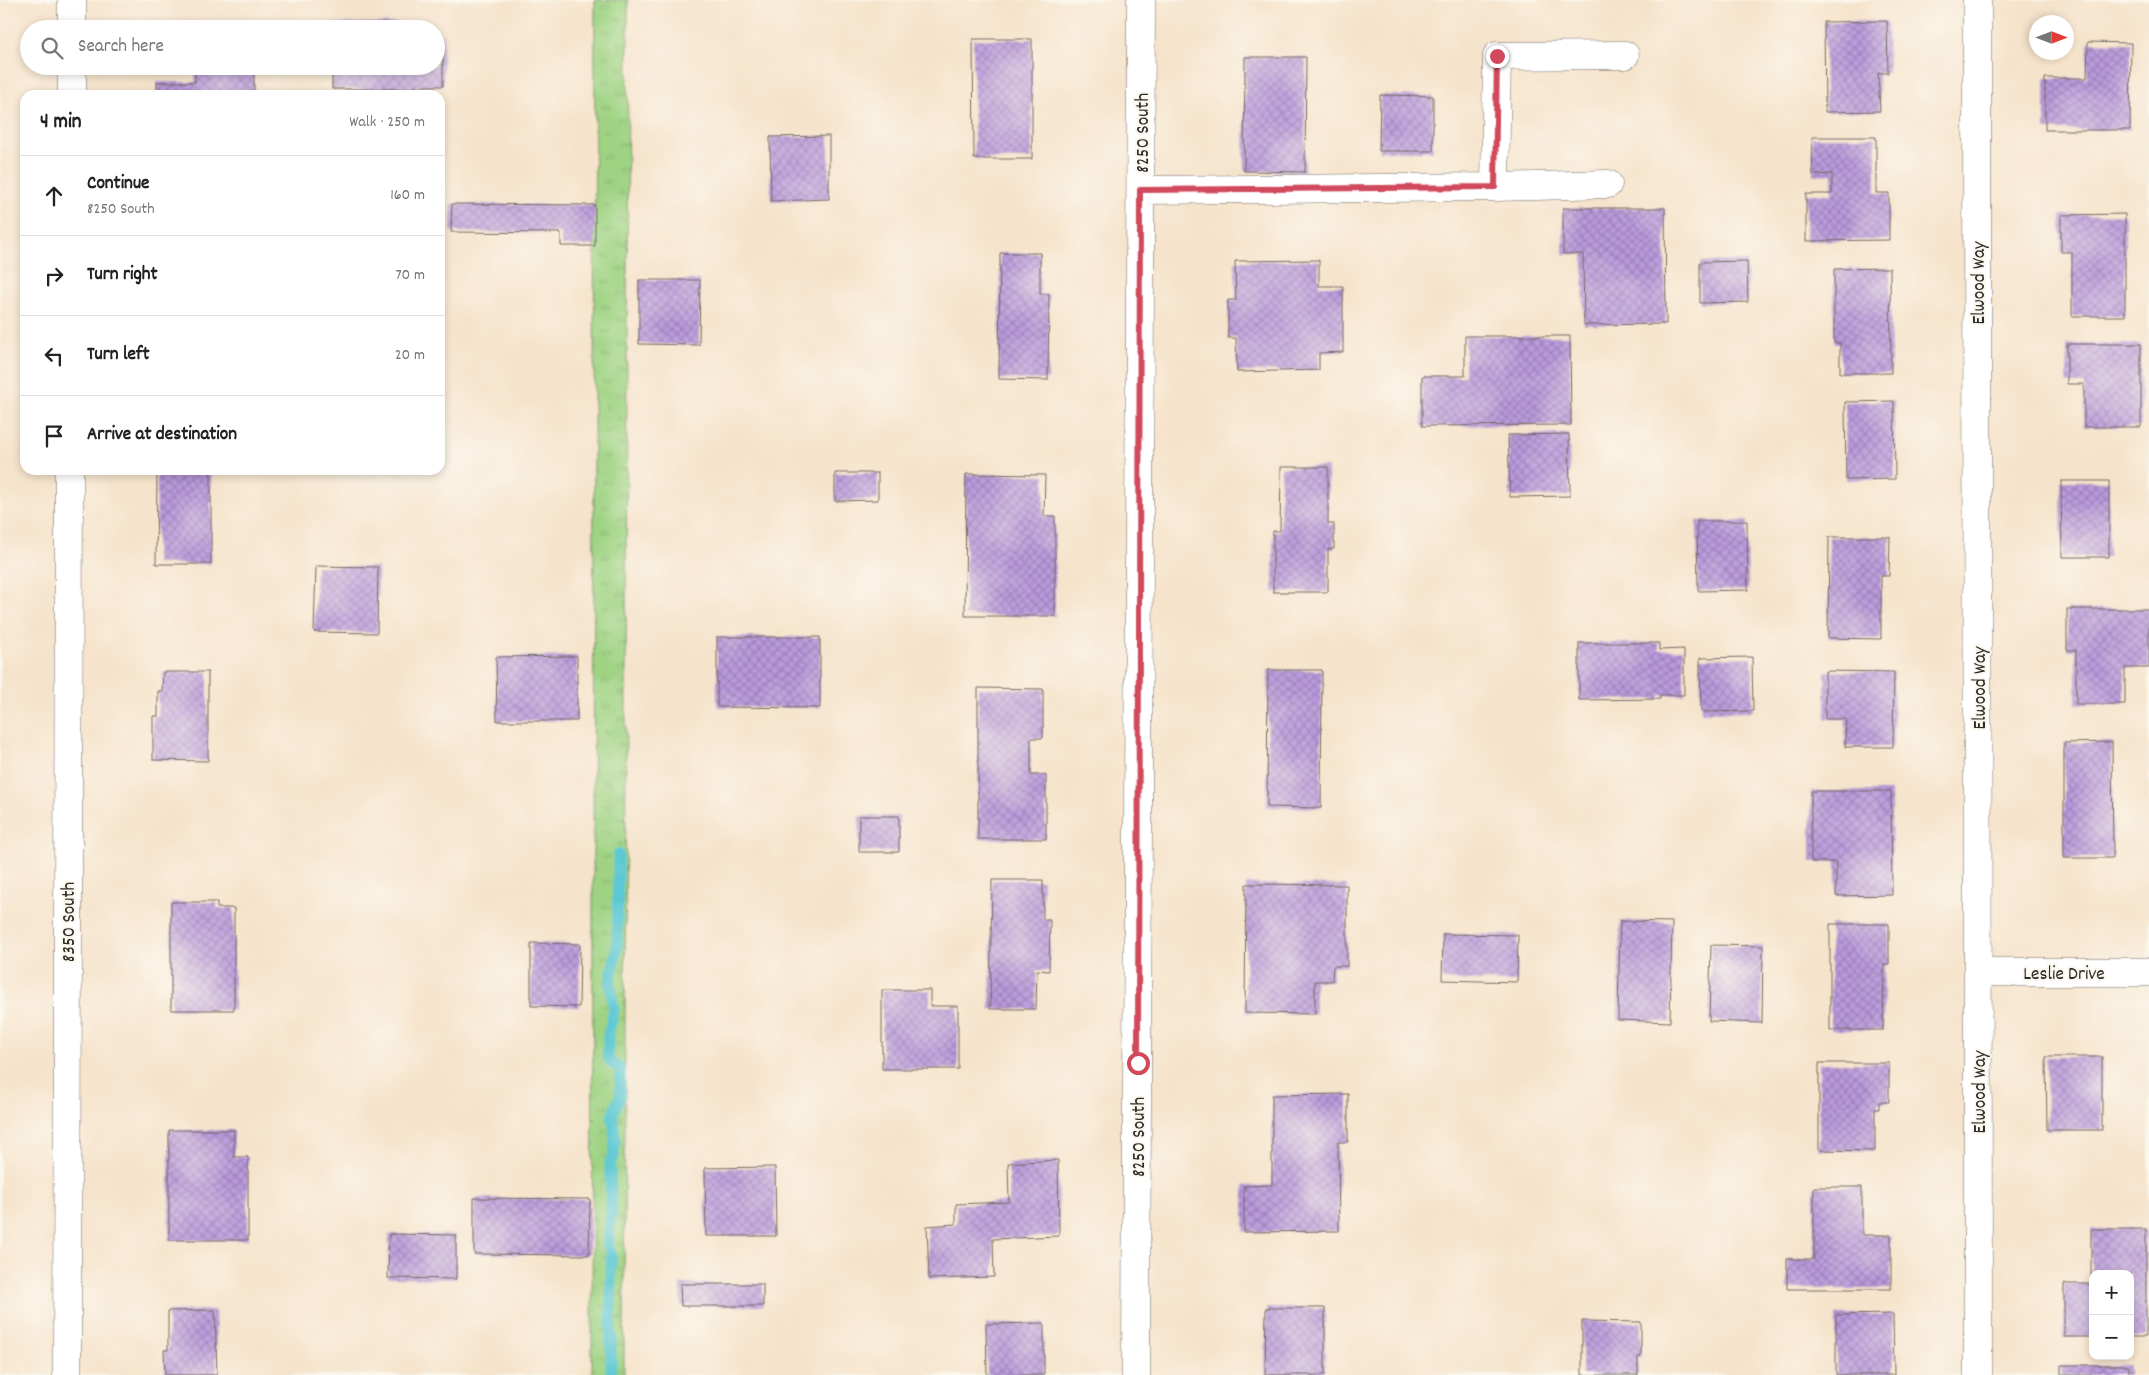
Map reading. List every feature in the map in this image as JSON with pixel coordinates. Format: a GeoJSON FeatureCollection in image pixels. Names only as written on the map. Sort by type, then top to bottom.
{"type":"FeatureCollection","features":[{"type":"Feature","properties":{"kind":"street"},"geometry":{"type":"LineString","coordinates":[[72,0],[72,20]]}},
{"type":"Feature","properties":{"kind":"street","name":"8250 South"},"geometry":{"type":"LineString","coordinates":[[1136,1375],[1141,0]]}},
{"type":"Feature","properties":{"kind":"street","name":"Elwood Way"},"geometry":{"type":"LineString","coordinates":[[1978,0],[1978,1375]]}},
{"type":"Feature","properties":{"kind":"street"},"geometry":{"type":"LineString","coordinates":[[1495,187],[1497,56],[1624,55]]}},
{"type":"Feature","properties":{"kind":"street"},"geometry":{"type":"LineString","coordinates":[[72,75],[72,90]]}},
{"type":"Feature","properties":{"kind":"street"},"geometry":{"type":"LineString","coordinates":[[1140,190],[1495,187],[1608,184]]}},
{"type":"Feature","properties":{"kind":"street","name":"8350 South"},"geometry":{"type":"LineString","coordinates":[[66,1375],[69,475]]}},
{"type":"Feature","properties":{"kind":"street","name":"Leslie Drive"},"geometry":{"type":"LineString","coordinates":[[1978,972],[2149,972]]}},
{"type":"Feature","properties":{"kind":"green space"},"geometry":{"type":"Polygon","coordinates":[[[595,0],[628,0],[624,1375],[592,1375],[595,0]]]}},
{"type":"Feature","properties":{"kind":"building"},"geometry":{"type":"Polygon","coordinates":[[[1887,21],[1888,73],[1878,73],[1880,111],[1825,112],[1824,22],[1887,21]]]}},
{"type":"Feature","properties":{"kind":"building"},"geometry":{"type":"Polygon","coordinates":[[[973,39],[1032,39],[1032,159],[974,159],[973,39]]]}},
{"type":"Feature","properties":{"kind":"building"},"geometry":{"type":"Polygon","coordinates":[[[2088,42],[2131,43],[2130,130],[2045,130],[2045,78],[2087,78],[2088,42]]]}},
{"type":"Feature","properties":{"kind":"building"},"geometry":{"type":"Polygon","coordinates":[[[1245,57],[1306,57],[1305,172],[1244,171],[1245,57]]]}},
{"type":"Feature","properties":{"kind":"building"},"geometry":{"type":"Polygon","coordinates":[[[195,75],[254,75],[254,90],[157,90],[157,82],[195,82],[195,75]]]}},
{"type":"Feature","properties":{"kind":"building"},"geometry":{"type":"Polygon","coordinates":[[[332,75],[443,75],[443,86],[415,86],[415,89],[332,89],[332,75]]]}},
{"type":"Feature","properties":{"kind":"building"},"geometry":{"type":"Polygon","coordinates":[[[1380,95],[1433,96],[1433,151],[1379,151],[1380,95]]]}},
{"type":"Feature","properties":{"kind":"building"},"geometry":{"type":"Polygon","coordinates":[[[829,136],[829,199],[771,201],[770,137],[829,136]]]}},
{"type":"Feature","properties":{"kind":"building"},"geometry":{"type":"Polygon","coordinates":[[[1812,137],[1876,137],[1876,193],[1889,193],[1889,240],[1806,241],[1806,194],[1832,194],[1832,174],[1813,175],[1812,137]]]}},
{"type":"Feature","properties":{"kind":"building"},"geometry":{"type":"Polygon","coordinates":[[[452,204],[595,205],[595,246],[561,246],[561,233],[451,232],[452,204]]]}},
{"type":"Feature","properties":{"kind":"building"},"geometry":{"type":"Polygon","coordinates":[[[1563,208],[1665,208],[1666,324],[1584,325],[1583,254],[1563,254],[1563,208]]]}},
{"type":"Feature","properties":{"kind":"building"},"geometry":{"type":"Polygon","coordinates":[[[2125,214],[2125,316],[2072,316],[2072,252],[2061,252],[2061,215],[2125,214]]]}},
{"type":"Feature","properties":{"kind":"building"},"geometry":{"type":"Polygon","coordinates":[[[1000,253],[1040,253],[1040,294],[1049,294],[1048,380],[999,379],[1000,253]]]}},
{"type":"Feature","properties":{"kind":"building"},"geometry":{"type":"Polygon","coordinates":[[[1319,260],[1319,286],[1343,286],[1343,352],[1319,353],[1319,370],[1237,372],[1236,338],[1228,338],[1228,300],[1236,300],[1235,261],[1319,260]]]}},
{"type":"Feature","properties":{"kind":"building"},"geometry":{"type":"Polygon","coordinates":[[[1747,261],[1748,302],[1700,303],[1700,262],[1747,261]]]}},
{"type":"Feature","properties":{"kind":"building"},"geometry":{"type":"Polygon","coordinates":[[[1890,268],[1891,373],[1840,373],[1840,343],[1834,343],[1834,269],[1890,268]]]}},
{"type":"Feature","properties":{"kind":"building"},"geometry":{"type":"Polygon","coordinates":[[[639,280],[700,280],[699,345],[639,344],[639,280]]]}},
{"type":"Feature","properties":{"kind":"building"},"geometry":{"type":"Polygon","coordinates":[[[1465,336],[1570,336],[1571,425],[1422,426],[1422,376],[1465,376],[1465,336]]]}},
{"type":"Feature","properties":{"kind":"building"},"geometry":{"type":"Polygon","coordinates":[[[2067,344],[2141,344],[2141,427],[2084,427],[2084,384],[2067,384],[2067,344]]]}},
{"type":"Feature","properties":{"kind":"building"},"geometry":{"type":"Polygon","coordinates":[[[1894,401],[1895,479],[1846,480],[1845,402],[1894,401]]]}},
{"type":"Feature","properties":{"kind":"building"},"geometry":{"type":"Polygon","coordinates":[[[1569,434],[1570,496],[1510,497],[1508,435],[1569,434]]]}},
{"type":"Feature","properties":{"kind":"building"},"geometry":{"type":"Polygon","coordinates":[[[1281,467],[1328,467],[1328,524],[1334,524],[1334,549],[1328,549],[1328,592],[1273,592],[1273,531],[1280,531],[1281,467]]]}},
{"type":"Feature","properties":{"kind":"building"},"geometry":{"type":"Polygon","coordinates":[[[835,473],[878,473],[878,500],[835,501],[835,473]]]}},
{"type":"Feature","properties":{"kind":"building"},"geometry":{"type":"Polygon","coordinates":[[[966,474],[1045,475],[1044,516],[1055,516],[1055,616],[965,616],[966,474]]]}},
{"type":"Feature","properties":{"kind":"building"},"geometry":{"type":"Polygon","coordinates":[[[157,475],[211,475],[211,564],[156,564],[157,475]]]}},
{"type":"Feature","properties":{"kind":"building"},"geometry":{"type":"Polygon","coordinates":[[[2061,481],[2109,481],[2109,557],[2062,557],[2061,481]]]}},
{"type":"Feature","properties":{"kind":"building"},"geometry":{"type":"Polygon","coordinates":[[[1697,521],[1747,521],[1748,590],[1698,591],[1697,521]]]}},
{"type":"Feature","properties":{"kind":"building"},"geometry":{"type":"Polygon","coordinates":[[[1829,537],[1890,537],[1889,576],[1881,576],[1881,639],[1828,638],[1829,537]]]}},
{"type":"Feature","properties":{"kind":"building"},"geometry":{"type":"Polygon","coordinates":[[[316,566],[378,567],[377,633],[314,632],[316,566]]]}},
{"type":"Feature","properties":{"kind":"building"},"geometry":{"type":"Polygon","coordinates":[[[2067,609],[2149,609],[2149,668],[2125,668],[2125,704],[2076,704],[2076,650],[2067,650],[2067,609]]]}},
{"type":"Feature","properties":{"kind":"building"},"geometry":{"type":"Polygon","coordinates":[[[717,637],[820,637],[820,708],[717,707],[717,637]]]}},
{"type":"Feature","properties":{"kind":"building"},"geometry":{"type":"Polygon","coordinates":[[[1579,643],[1659,643],[1659,650],[1684,649],[1684,695],[1660,695],[1660,699],[1579,700],[1579,643]]]}},
{"type":"Feature","properties":{"kind":"building"},"geometry":{"type":"Polygon","coordinates":[[[577,656],[577,721],[497,721],[496,657],[577,656]]]}},
{"type":"Feature","properties":{"kind":"building"},"geometry":{"type":"Polygon","coordinates":[[[1752,657],[1753,711],[1701,712],[1700,658],[1752,657]]]}},
{"type":"Feature","properties":{"kind":"building"},"geometry":{"type":"Polygon","coordinates":[[[1268,670],[1322,670],[1321,808],[1267,807],[1268,670]]]}},
{"type":"Feature","properties":{"kind":"building"},"geometry":{"type":"Polygon","coordinates":[[[1825,671],[1894,672],[1893,747],[1845,747],[1846,719],[1825,719],[1825,671]]]}},
{"type":"Feature","properties":{"kind":"building"},"geometry":{"type":"Polygon","coordinates":[[[163,672],[208,672],[208,761],[153,760],[153,716],[158,716],[158,691],[162,691],[163,672]]]}},
{"type":"Feature","properties":{"kind":"building"},"geometry":{"type":"Polygon","coordinates":[[[978,688],[1043,689],[1043,738],[1031,738],[1031,775],[1046,775],[1046,839],[978,839],[978,688]]]}},
{"type":"Feature","properties":{"kind":"building"},"geometry":{"type":"Polygon","coordinates":[[[2112,742],[2113,858],[2064,858],[2064,743],[2112,742]]]}},
{"type":"Feature","properties":{"kind":"building"},"geometry":{"type":"Polygon","coordinates":[[[1811,791],[1891,791],[1892,895],[1836,896],[1836,862],[1811,862],[1811,791]]]}},
{"type":"Feature","properties":{"kind":"building"},"geometry":{"type":"Polygon","coordinates":[[[859,816],[899,816],[899,852],[859,852],[859,816]]]}},
{"type":"Feature","properties":{"kind":"building"},"geometry":{"type":"Polygon","coordinates":[[[992,880],[1043,880],[1043,920],[1050,920],[1049,971],[1037,970],[1036,1009],[990,1009],[992,880]]]}},
{"type":"Feature","properties":{"kind":"building"},"geometry":{"type":"Polygon","coordinates":[[[1246,884],[1347,885],[1347,966],[1333,966],[1332,981],[1315,981],[1315,1014],[1245,1013],[1246,884]]]}},
{"type":"Feature","properties":{"kind":"building"},"geometry":{"type":"Polygon","coordinates":[[[171,902],[217,902],[217,908],[234,908],[234,1010],[171,1010],[171,902]]]}},
{"type":"Feature","properties":{"kind":"building"},"geometry":{"type":"Polygon","coordinates":[[[1620,921],[1672,922],[1670,1022],[1618,1020],[1620,921]]]}},
{"type":"Feature","properties":{"kind":"building"},"geometry":{"type":"Polygon","coordinates":[[[1830,924],[1889,924],[1889,965],[1884,965],[1883,1030],[1830,1030],[1830,924]]]}},
{"type":"Feature","properties":{"kind":"building"},"geometry":{"type":"Polygon","coordinates":[[[1443,934],[1518,935],[1517,982],[1442,980],[1443,934]]]}},
{"type":"Feature","properties":{"kind":"building"},"geometry":{"type":"Polygon","coordinates":[[[531,943],[580,944],[579,1007],[531,1006],[531,943]]]}},
{"type":"Feature","properties":{"kind":"building"},"geometry":{"type":"Polygon","coordinates":[[[1711,945],[1763,946],[1762,1023],[1709,1021],[1711,945]]]}},
{"type":"Feature","properties":{"kind":"building"},"geometry":{"type":"Polygon","coordinates":[[[882,990],[930,990],[930,1006],[958,1006],[958,1069],[882,1069],[882,990]]]}},
{"type":"Feature","properties":{"kind":"building"},"geometry":{"type":"Polygon","coordinates":[[[2046,1057],[2102,1057],[2102,1130],[2047,1130],[2046,1057]]]}},
{"type":"Feature","properties":{"kind":"building"},"geometry":{"type":"Polygon","coordinates":[[[1819,1063],[1889,1063],[1889,1102],[1879,1102],[1879,1109],[1875,1109],[1875,1151],[1819,1150],[1819,1063]]]}},
{"type":"Feature","properties":{"kind":"building"},"geometry":{"type":"Polygon","coordinates":[[[1348,1094],[1348,1142],[1338,1142],[1339,1231],[1244,1232],[1244,1186],[1272,1185],[1272,1095],[1348,1094]]]}},
{"type":"Feature","properties":{"kind":"building"},"geometry":{"type":"Polygon","coordinates":[[[169,1130],[234,1130],[234,1157],[248,1157],[248,1240],[169,1240],[169,1130]]]}},
{"type":"Feature","properties":{"kind":"building"},"geometry":{"type":"Polygon","coordinates":[[[1058,1160],[1059,1236],[993,1239],[994,1277],[929,1279],[927,1226],[956,1224],[956,1204],[1009,1202],[1008,1163],[1058,1160]]]}},
{"type":"Feature","properties":{"kind":"building"},"geometry":{"type":"Polygon","coordinates":[[[775,1167],[776,1236],[706,1236],[705,1168],[775,1167]]]}},
{"type":"Feature","properties":{"kind":"building"},"geometry":{"type":"Polygon","coordinates":[[[1814,1187],[1862,1187],[1862,1235],[1891,1235],[1891,1289],[1787,1289],[1787,1259],[1814,1259],[1814,1187]]]}},
{"type":"Feature","properties":{"kind":"building"},"geometry":{"type":"Polygon","coordinates":[[[474,1198],[590,1199],[589,1255],[474,1254],[474,1198]]]}},
{"type":"Feature","properties":{"kind":"building"},"geometry":{"type":"Polygon","coordinates":[[[2091,1229],[2146,1229],[2146,1337],[2134,1337],[2134,1270],[2091,1270],[2091,1229]]]}},
{"type":"Feature","properties":{"kind":"building"},"geometry":{"type":"Polygon","coordinates":[[[389,1234],[456,1235],[456,1279],[388,1278],[389,1234]]]}},
{"type":"Feature","properties":{"kind":"building"},"geometry":{"type":"Polygon","coordinates":[[[680,1284],[763,1284],[763,1306],[681,1306],[680,1284]]]}},
{"type":"Feature","properties":{"kind":"building"},"geometry":{"type":"Polygon","coordinates":[[[2064,1284],[2089,1284],[2089,1337],[2064,1337],[2064,1284]]]}},
{"type":"Feature","properties":{"kind":"building"},"geometry":{"type":"Polygon","coordinates":[[[1266,1308],[1325,1308],[1325,1375],[1265,1375],[1266,1308]]]}},
{"type":"Feature","properties":{"kind":"building"},"geometry":{"type":"Polygon","coordinates":[[[215,1310],[217,1375],[165,1375],[164,1350],[168,1350],[168,1311],[215,1310]]]}},
{"type":"Feature","properties":{"kind":"building"},"geometry":{"type":"Polygon","coordinates":[[[1893,1314],[1894,1375],[1836,1375],[1836,1315],[1893,1314]]]}},
{"type":"Feature","properties":{"kind":"building"},"geometry":{"type":"Polygon","coordinates":[[[1582,1321],[1641,1322],[1641,1357],[1638,1357],[1638,1375],[1582,1375],[1582,1321]]]}},
{"type":"Feature","properties":{"kind":"building"},"geometry":{"type":"Polygon","coordinates":[[[1044,1323],[1044,1375],[987,1375],[986,1324],[1044,1323]]]}},
{"type":"Feature","properties":{"kind":"building"},"geometry":{"type":"Polygon","coordinates":[[[2061,1365],[2129,1365],[2129,1375],[2061,1375],[2061,1365]]]}},
{"type":"Feature","properties":{"kind":"waterway"},"geometry":{"type":"LineString","coordinates":[[611,1375],[611,1254],[608,1244],[611,1215],[610,1162],[614,1157],[615,1135],[612,1115],[620,1097],[620,1068],[611,1063],[608,1055],[608,1036],[614,1010],[610,983],[617,948],[618,854]]}},
{"type":"Feature","properties":{"kind":"route"},"geometry":{"type":"LineString","coordinates":[[1138,1063],[1140,190],[1495,187],[1497,56]]}}]}
